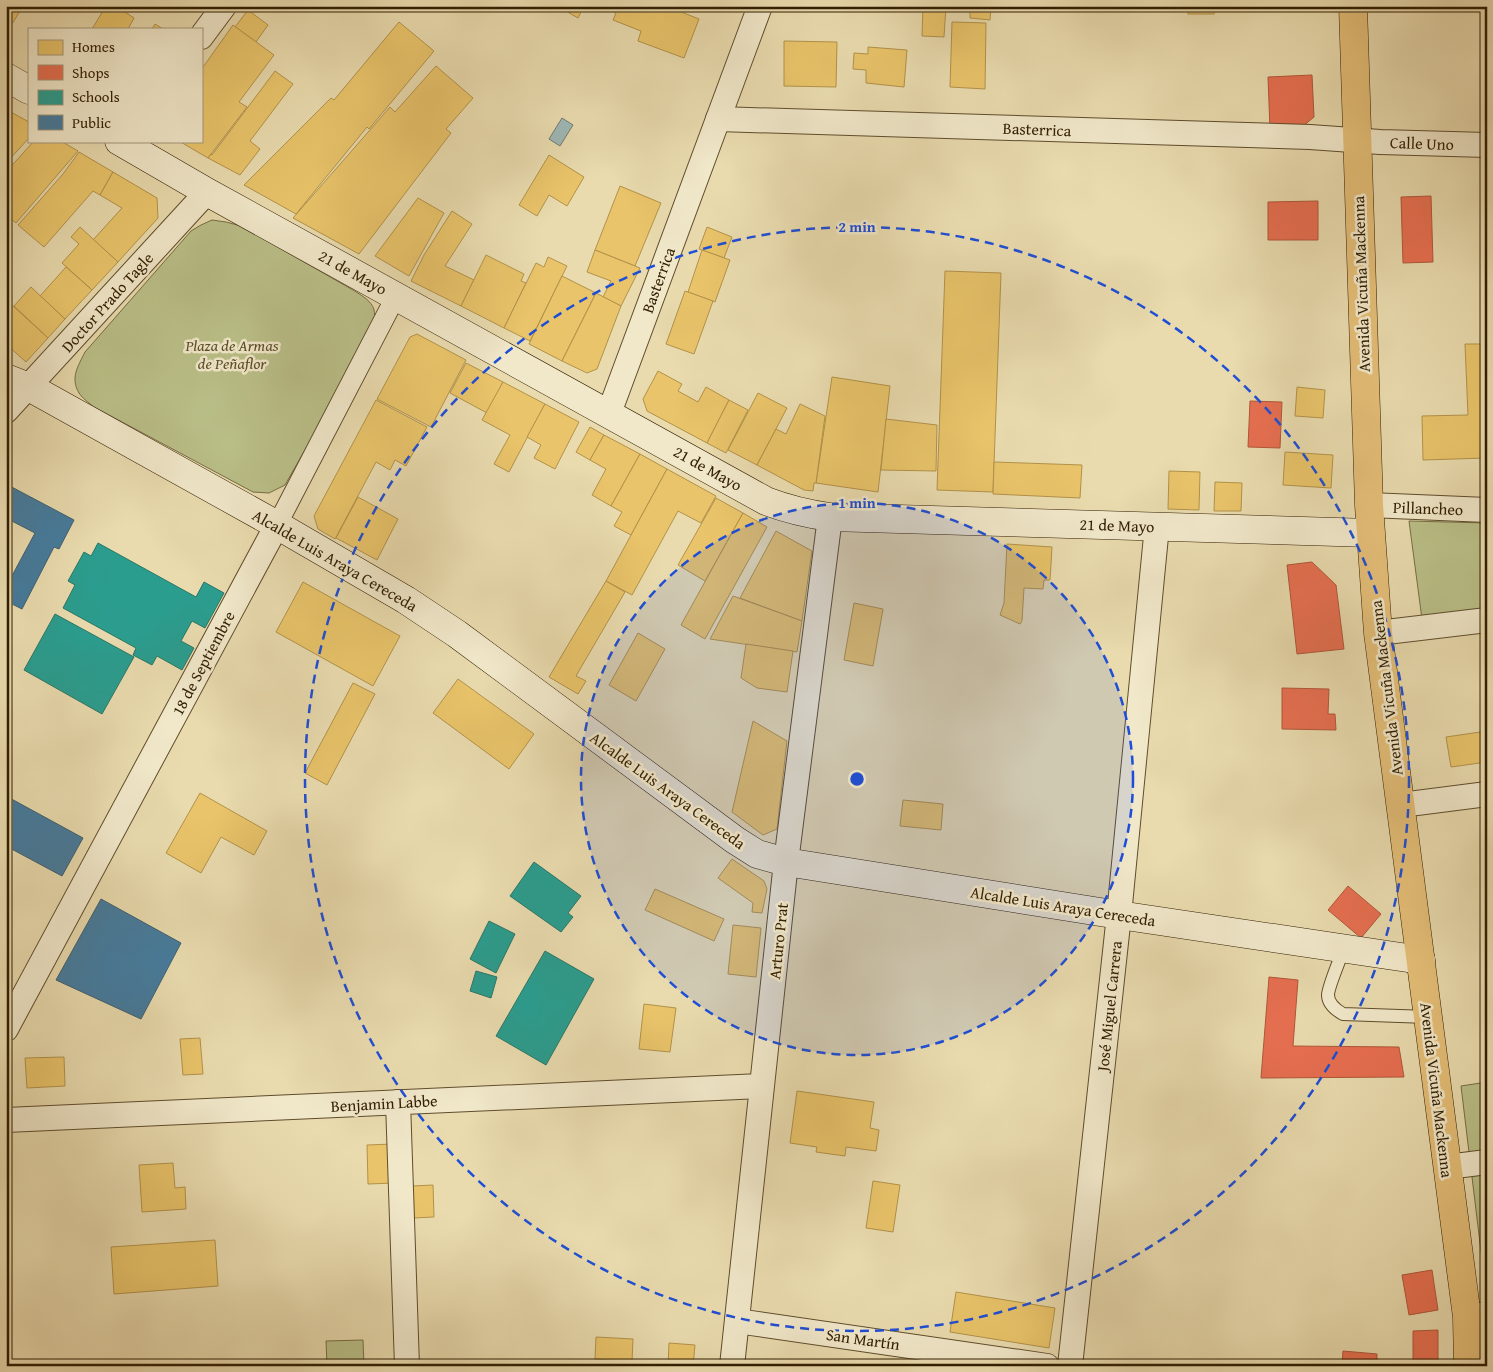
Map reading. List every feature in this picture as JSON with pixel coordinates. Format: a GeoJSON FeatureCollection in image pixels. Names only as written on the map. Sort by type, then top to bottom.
{"type":"FeatureCollection","features":[{"type":"Feature","properties":{"kind":"main road","name":"Avenida Vicuña Mackenna"},"geometry":{"type":"LineString","coordinates":[[1353,6],[1370,533],[1378,633],[1447,1167],[1477,1315],[1468,1366]]}},
{"type":"Feature","properties":{"kind":"main road"},"geometry":{"type":"LineString","coordinates":[[6,77],[28,89]]}},
{"type":"Feature","properties":{"kind":"main road","name":"21 de Mayo"},"geometry":{"type":"LineString","coordinates":[[121,142],[207,192],[766,501],[797,511],[812,515],[830,516],[1370,533]]}},
{"type":"Feature","properties":{"kind":"main road","name":"Alcalde Luis Araya Cereceda"},"geometry":{"type":"LineString","coordinates":[[17,382],[277,525],[406,600],[457,634],[746,848],[757,854],[786,862],[1119,915],[1420,960]]}},
{"type":"Feature","properties":{"kind":"street"},"geometry":{"type":"LineString","coordinates":[[202,36],[224,6]]}},
{"type":"Feature","properties":{"kind":"street","name":"Basterrica"},"geometry":{"type":"LineString","coordinates":[[609,413],[760,6]]}},
{"type":"Feature","properties":{"kind":"street","name":"Basterrica"},"geometry":{"type":"LineString","coordinates":[[718,119],[1356,140]]}},
{"type":"Feature","properties":{"kind":"street","name":"Calle Uno"},"geometry":{"type":"LineString","coordinates":[[1356,140],[1487,145]]}},
{"type":"Feature","properties":{"kind":"street","name":"Doctor Prado Tagle"},"geometry":{"type":"LineString","coordinates":[[6,411],[17,382],[207,192]]}},
{"type":"Feature","properties":{"kind":"street","name":"18 de Septiembre"},"geometry":{"type":"LineString","coordinates":[[6,1029],[277,525],[396,296]]}},
{"type":"Feature","properties":{"kind":"street","name":"Pillancheo"},"geometry":{"type":"LineString","coordinates":[[1369,506],[1487,510]]}},
{"type":"Feature","properties":{"kind":"street","name":"Arturo Prat"},"geometry":{"type":"LineString","coordinates":[[732,1366],[786,862],[830,516]]}},
{"type":"Feature","properties":{"kind":"street","name":"José Miguel Carrera"},"geometry":{"type":"LineString","coordinates":[[1070,1366],[1119,915],[1158,526]]}},
{"type":"Feature","properties":{"kind":"street"},"geometry":{"type":"LineString","coordinates":[[1378,633],[1487,620]]}},
{"type":"Feature","properties":{"kind":"street"},"geometry":{"type":"LineString","coordinates":[[1401,805],[1487,794]]}},
{"type":"Feature","properties":{"kind":"street","name":"Benjamin Labbe"},"geometry":{"type":"LineString","coordinates":[[6,1120],[761,1086]]}},
{"type":"Feature","properties":{"kind":"street"},"geometry":{"type":"LineString","coordinates":[[398,1102],[407,1366]]}},
{"type":"Feature","properties":{"kind":"street"},"geometry":{"type":"LineString","coordinates":[[1447,1167],[1487,1162]]}},
{"type":"Feature","properties":{"kind":"street","name":"San Martín"},"geometry":{"type":"LineString","coordinates":[[738,1321],[1047,1366]]}},
{"type":"Feature","properties":{"kind":"lane"},"geometry":{"type":"LineString","coordinates":[[1344,948],[1328,994],[1335,1010],[1343,1014],[1428,1017]]}},
{"type":"Feature","properties":{"kind":"green space","name":"Plaza de Armas de Peñaflor"},"geometry":{"type":"Polygon","coordinates":[[[212,220],[241,226],[361,295],[371,303],[374,312],[371,334],[285,485],[269,493],[253,492],[94,407],[80,395],[76,388],[76,372],[85,352],[191,231],[212,220]]]}},
{"type":"Feature","properties":{"kind":"green space"},"geometry":{"type":"Polygon","coordinates":[[[1409,521],[1487,523],[1487,612],[1422,619],[1409,521]]]}},
{"type":"Feature","properties":{"kind":"green space"},"geometry":{"type":"Polygon","coordinates":[[[1487,1082],[1487,1301],[1461,1086],[1487,1082]]]}},
{"type":"Feature","properties":{"kind":"green space"},"geometry":{"type":"Polygon","coordinates":[[[363,1340],[364,1366],[327,1366],[326,1341],[363,1340]]]}},
{"type":"Feature","properties":{"kind":"water"},"geometry":{"type":"Polygon","coordinates":[[[562,118],[573,125],[560,146],[549,139],[562,118]]]}},
{"type":"Feature","properties":{"kind":"building: Homes"},"geometry":{"type":"Polygon","coordinates":[[[6,6],[23,6],[6,34],[6,6]]]}},
{"type":"Feature","properties":{"kind":"building: Homes"},"geometry":{"type":"Polygon","coordinates":[[[106,6],[116,6],[134,18],[129,28],[93,28],[106,6]]]}},
{"type":"Feature","properties":{"kind":"building: Homes"},"geometry":{"type":"Polygon","coordinates":[[[557,6],[584,6],[578,18],[557,6]]]}},
{"type":"Feature","properties":{"kind":"building: Homes"},"geometry":{"type":"Polygon","coordinates":[[[600,6],[666,6],[699,19],[684,58],[638,41],[641,31],[613,20],[616,13],[600,6]]]}},
{"type":"Feature","properties":{"kind":"building: Homes"},"geometry":{"type":"Polygon","coordinates":[[[923,6],[946,6],[944,37],[922,36],[923,6]]]}},
{"type":"Feature","properties":{"kind":"building: Homes"},"geometry":{"type":"Polygon","coordinates":[[[970,6],[991,6],[990,20],[970,18],[970,6]]]}},
{"type":"Feature","properties":{"kind":"building: Homes"},"geometry":{"type":"Polygon","coordinates":[[[1188,6],[1214,6],[1214,14],[1188,14],[1188,6]]]}},
{"type":"Feature","properties":{"kind":"building: Homes"},"geometry":{"type":"Polygon","coordinates":[[[248,10],[268,25],[256,42],[235,27],[248,10]]]}},
{"type":"Feature","properties":{"kind":"building: Homes"},"geometry":{"type":"Polygon","coordinates":[[[399,22],[434,51],[369,129],[367,127],[296,214],[244,185],[331,98],[334,100],[399,22]]]}},
{"type":"Feature","properties":{"kind":"building: Homes"},"geometry":{"type":"Polygon","coordinates":[[[952,22],[986,23],[985,89],[950,87],[952,22]]]}},
{"type":"Feature","properties":{"kind":"building: Homes"},"geometry":{"type":"Polygon","coordinates":[[[155,24],[161,28],[153,28],[155,24]]]}},
{"type":"Feature","properties":{"kind":"building: Homes"},"geometry":{"type":"Polygon","coordinates":[[[233,25],[274,55],[239,102],[247,107],[208,158],[181,142],[202,142],[202,69],[233,25]]]}},
{"type":"Feature","properties":{"kind":"building: Homes"},"geometry":{"type":"Polygon","coordinates":[[[784,41],[837,42],[836,87],[784,86],[784,41]]]}},
{"type":"Feature","properties":{"kind":"building: Homes"},"geometry":{"type":"Polygon","coordinates":[[[868,47],[907,50],[904,87],[866,83],[866,70],[853,69],[854,53],[868,54],[868,47]]]}},
{"type":"Feature","properties":{"kind":"building: Homes"},"geometry":{"type":"Polygon","coordinates":[[[436,66],[473,98],[446,129],[451,133],[359,254],[293,218],[390,107],[395,112],[436,66]]]}},
{"type":"Feature","properties":{"kind":"building: Homes"},"geometry":{"type":"Polygon","coordinates":[[[275,71],[293,84],[250,141],[260,149],[240,175],[208,158],[212,155],[275,71]]]}},
{"type":"Feature","properties":{"kind":"building: Homes"},"geometry":{"type":"Polygon","coordinates":[[[9,111],[28,121],[28,139],[6,163],[6,114],[9,111]]]}},
{"type":"Feature","properties":{"kind":"building: Homes"},"geometry":{"type":"Polygon","coordinates":[[[33,142],[63,142],[78,151],[16,223],[6,215],[6,172],[33,142]]]}},
{"type":"Feature","properties":{"kind":"building: Homes"},"geometry":{"type":"Polygon","coordinates":[[[79,152],[113,172],[100,195],[93,191],[44,247],[18,225],[63,174],[79,152]]]}},
{"type":"Feature","properties":{"kind":"building: Homes"},"geometry":{"type":"Polygon","coordinates":[[[549,155],[584,177],[567,206],[549,195],[537,216],[519,205],[549,155]]]}},
{"type":"Feature","properties":{"kind":"building: Homes"},"geometry":{"type":"Polygon","coordinates":[[[113,172],[157,198],[158,218],[118,262],[93,240],[122,208],[100,195],[113,172]]]}},
{"type":"Feature","properties":{"kind":"building: Homes"},"geometry":{"type":"Polygon","coordinates":[[[620,186],[661,203],[635,266],[595,250],[620,186]]]}},
{"type":"Feature","properties":{"kind":"building: Homes"},"geometry":{"type":"Polygon","coordinates":[[[418,198],[444,213],[409,276],[375,256],[418,198]]]}},
{"type":"Feature","properties":{"kind":"building: Homes"},"geometry":{"type":"Polygon","coordinates":[[[452,211],[472,224],[445,266],[474,280],[461,306],[411,281],[424,255],[452,211]]]}},
{"type":"Feature","properties":{"kind":"building: Homes"},"geometry":{"type":"Polygon","coordinates":[[[80,227],[118,262],[92,290],[62,263],[79,244],[71,237],[80,227]]]}},
{"type":"Feature","properties":{"kind":"building: Homes"},"geometry":{"type":"Polygon","coordinates":[[[707,227],[732,237],[724,258],[699,249],[707,227]]]}},
{"type":"Feature","properties":{"kind":"building: Homes"},"geometry":{"type":"Polygon","coordinates":[[[595,250],[640,268],[621,306],[603,297],[611,281],[587,272],[595,250]]]}},
{"type":"Feature","properties":{"kind":"building: Homes"},"geometry":{"type":"Polygon","coordinates":[[[702,250],[730,260],[715,302],[688,292],[702,250]]]}},
{"type":"Feature","properties":{"kind":"building: Homes"},"geometry":{"type":"Polygon","coordinates":[[[486,255],[524,274],[521,281],[526,283],[504,328],[461,306],[486,255]]]}},
{"type":"Feature","properties":{"kind":"building: Homes"},"geometry":{"type":"Polygon","coordinates":[[[548,257],[567,266],[530,341],[504,328],[536,263],[544,267],[548,257]]]}},
{"type":"Feature","properties":{"kind":"building: Homes"},"geometry":{"type":"Polygon","coordinates":[[[66,267],[92,290],[65,319],[40,296],[66,267]]]}},
{"type":"Feature","properties":{"kind":"building: Homes"},"geometry":{"type":"Polygon","coordinates":[[[945,271],[1001,273],[993,492],[937,490],[945,271]]]}},
{"type":"Feature","properties":{"kind":"building: Homes"},"geometry":{"type":"Polygon","coordinates":[[[562,276],[596,293],[562,361],[529,344],[562,276]]]}},
{"type":"Feature","properties":{"kind":"building: Homes"},"geometry":{"type":"Polygon","coordinates":[[[31,287],[65,319],[48,338],[14,306],[31,287]]]}},
{"type":"Feature","properties":{"kind":"building: Homes"},"geometry":{"type":"Polygon","coordinates":[[[685,291],[713,301],[694,354],[666,344],[685,291]]]}},
{"type":"Feature","properties":{"kind":"building: Homes"},"geometry":{"type":"Polygon","coordinates":[[[596,293],[621,306],[597,369],[587,373],[562,361],[596,293]]]}},
{"type":"Feature","properties":{"kind":"building: Homes"},"geometry":{"type":"Polygon","coordinates":[[[12,305],[48,338],[26,362],[6,344],[6,312],[12,305]]]}},
{"type":"Feature","properties":{"kind":"building: Homes"},"geometry":{"type":"Polygon","coordinates":[[[417,334],[466,360],[431,427],[377,399],[410,337],[417,334]]]}},
{"type":"Feature","properties":{"kind":"building: Homes"},"geometry":{"type":"Polygon","coordinates":[[[1465,344],[1487,344],[1487,458],[1423,460],[1422,416],[1468,415],[1465,344]]]}},
{"type":"Feature","properties":{"kind":"building: Homes"},"geometry":{"type":"Polygon","coordinates":[[[466,363],[503,382],[487,413],[450,393],[466,363]]]}},
{"type":"Feature","properties":{"kind":"building: Homes"},"geometry":{"type":"Polygon","coordinates":[[[658,371],[682,384],[678,391],[698,402],[706,387],[729,400],[707,443],[647,411],[643,399],[658,371]]]}},
{"type":"Feature","properties":{"kind":"building: Homes"},"geometry":{"type":"Polygon","coordinates":[[[832,377],[890,386],[878,492],[816,483],[832,377]]]}},
{"type":"Feature","properties":{"kind":"building: Homes"},"geometry":{"type":"Polygon","coordinates":[[[503,382],[545,404],[509,472],[494,464],[510,435],[482,420],[503,382]]]}},
{"type":"Feature","properties":{"kind":"building: Homes"},"geometry":{"type":"Polygon","coordinates":[[[1297,387],[1325,390],[1323,418],[1295,416],[1297,387]]]}},
{"type":"Feature","properties":{"kind":"building: Homes"},"geometry":{"type":"Polygon","coordinates":[[[758,393],[787,408],[757,465],[728,450],[758,393]]]}},
{"type":"Feature","properties":{"kind":"building: Homes"},"geometry":{"type":"Polygon","coordinates":[[[376,400],[427,427],[406,466],[395,460],[390,470],[376,462],[335,539],[318,529],[314,516],[376,400]]]}},
{"type":"Feature","properties":{"kind":"building: Homes"},"geometry":{"type":"Polygon","coordinates":[[[729,400],[748,410],[726,453],[707,443],[729,400]]]}},
{"type":"Feature","properties":{"kind":"building: Homes"},"geometry":{"type":"Polygon","coordinates":[[[545,404],[579,422],[555,469],[534,458],[541,445],[527,437],[545,404]]]}},
{"type":"Feature","properties":{"kind":"building: Homes"},"geometry":{"type":"Polygon","coordinates":[[[800,404],[825,416],[816,483],[814,483],[813,491],[804,490],[757,465],[776,429],[786,434],[800,404]]]}},
{"type":"Feature","properties":{"kind":"building: Homes"},"geometry":{"type":"Polygon","coordinates":[[[886,419],[937,425],[936,471],[881,470],[886,419]]]}},
{"type":"Feature","properties":{"kind":"building: Homes"},"geometry":{"type":"Polygon","coordinates":[[[590,427],[604,435],[590,460],[576,452],[590,427]]]}},
{"type":"Feature","properties":{"kind":"building: Homes"},"geometry":{"type":"Polygon","coordinates":[[[604,435],[640,454],[611,506],[592,495],[606,469],[590,460],[604,435]]]}},
{"type":"Feature","properties":{"kind":"building: Homes"},"geometry":{"type":"Polygon","coordinates":[[[1285,452],[1333,455],[1331,488],[1283,485],[1285,452]]]}},
{"type":"Feature","properties":{"kind":"building: Homes"},"geometry":{"type":"Polygon","coordinates":[[[640,454],[667,469],[631,535],[614,526],[622,512],[611,506],[640,454]]]}},
{"type":"Feature","properties":{"kind":"building: Homes"},"geometry":{"type":"Polygon","coordinates":[[[994,462],[1082,465],[1080,498],[993,494],[994,462]]]}},
{"type":"Feature","properties":{"kind":"building: Homes"},"geometry":{"type":"Polygon","coordinates":[[[667,469],[716,496],[701,523],[678,511],[632,595],[606,581],[667,469]]]}},
{"type":"Feature","properties":{"kind":"building: Homes"},"geometry":{"type":"Polygon","coordinates":[[[1169,471],[1200,472],[1199,510],[1168,509],[1169,471]]]}},
{"type":"Feature","properties":{"kind":"building: Homes"},"geometry":{"type":"Polygon","coordinates":[[[1215,482],[1242,483],[1241,511],[1214,511],[1215,482]]]}},
{"type":"Feature","properties":{"kind":"building: Homes"},"geometry":{"type":"Polygon","coordinates":[[[358,497],[398,519],[377,560],[336,538],[358,497]]]}},
{"type":"Feature","properties":{"kind":"building: Homes"},"geometry":{"type":"Polygon","coordinates":[[[716,498],[743,513],[705,581],[678,565],[716,498]]]}},
{"type":"Feature","properties":{"kind":"building: Homes"},"geometry":{"type":"Polygon","coordinates":[[[743,513],[767,527],[705,639],[681,625],[743,513]]]}},
{"type":"Feature","properties":{"kind":"building: Homes"},"geometry":{"type":"Polygon","coordinates":[[[776,531],[812,551],[802,621],[740,598],[776,531]]]}},
{"type":"Feature","properties":{"kind":"building: Homes"},"geometry":{"type":"Polygon","coordinates":[[[1007,544],[1052,547],[1050,580],[1044,580],[1043,589],[1024,588],[1022,621],[1020,624],[1000,615],[1004,603],[1007,544]]]}},
{"type":"Feature","properties":{"kind":"building: Homes"},"geometry":{"type":"Polygon","coordinates":[[[606,581],[625,592],[576,676],[586,681],[578,694],[549,677],[606,581]]]}},
{"type":"Feature","properties":{"kind":"building: Homes"},"geometry":{"type":"Polygon","coordinates":[[[303,582],[400,636],[373,686],[276,632],[303,582]]]}},
{"type":"Feature","properties":{"kind":"building: Homes"},"geometry":{"type":"Polygon","coordinates":[[[733,596],[802,621],[797,652],[710,639],[733,596]]]}},
{"type":"Feature","properties":{"kind":"building: Homes"},"geometry":{"type":"Polygon","coordinates":[[[854,603],[883,609],[873,666],[844,660],[854,603]]]}},
{"type":"Feature","properties":{"kind":"building: Homes"},"geometry":{"type":"Polygon","coordinates":[[[638,633],[665,649],[636,701],[609,685],[638,633]]]}},
{"type":"Feature","properties":{"kind":"building: Homes"},"geometry":{"type":"Polygon","coordinates":[[[746,644],[793,651],[787,692],[757,688],[741,678],[746,644]]]}},
{"type":"Feature","properties":{"kind":"building: Homes"},"geometry":{"type":"Polygon","coordinates":[[[458,679],[534,734],[509,769],[433,713],[458,679]]]}},
{"type":"Feature","properties":{"kind":"building: Homes"},"geometry":{"type":"Polygon","coordinates":[[[353,683],[375,694],[327,785],[305,773],[353,683]]]}},
{"type":"Feature","properties":{"kind":"building: Homes"},"geometry":{"type":"Polygon","coordinates":[[[753,721],[787,741],[777,829],[763,835],[732,812],[753,721]]]}},
{"type":"Feature","properties":{"kind":"building: Homes"},"geometry":{"type":"Polygon","coordinates":[[[1487,731],[1487,762],[1451,767],[1446,737],[1487,731]]]}},
{"type":"Feature","properties":{"kind":"building: Homes"},"geometry":{"type":"Polygon","coordinates":[[[200,793],[267,831],[254,855],[221,837],[201,873],[166,853],[200,793]]]}},
{"type":"Feature","properties":{"kind":"building: Homes"},"geometry":{"type":"Polygon","coordinates":[[[903,800],[943,804],[941,830],[900,826],[903,800]]]}},
{"type":"Feature","properties":{"kind":"building: Homes"},"geometry":{"type":"Polygon","coordinates":[[[732,859],[764,881],[767,889],[762,913],[752,912],[753,903],[718,878],[732,859]]]}},
{"type":"Feature","properties":{"kind":"building: Homes"},"geometry":{"type":"Polygon","coordinates":[[[655,889],[724,919],[714,941],[645,910],[655,889]]]}},
{"type":"Feature","properties":{"kind":"building: Homes"},"geometry":{"type":"Polygon","coordinates":[[[733,925],[761,928],[756,977],[728,974],[733,925]]]}},
{"type":"Feature","properties":{"kind":"building: Homes"},"geometry":{"type":"Polygon","coordinates":[[[644,1004],[676,1008],[670,1052],[639,1049],[644,1004]]]}},
{"type":"Feature","properties":{"kind":"building: Homes"},"geometry":{"type":"Polygon","coordinates":[[[200,1038],[203,1074],[183,1075],[180,1039],[200,1038]]]}},
{"type":"Feature","properties":{"kind":"building: Homes"},"geometry":{"type":"Polygon","coordinates":[[[64,1057],[65,1086],[27,1088],[25,1058],[64,1057]]]}},
{"type":"Feature","properties":{"kind":"building: Homes"},"geometry":{"type":"Polygon","coordinates":[[[797,1091],[874,1102],[870,1128],[879,1130],[876,1151],[846,1147],[845,1156],[816,1152],[817,1147],[790,1143],[797,1091]]]}},
{"type":"Feature","properties":{"kind":"building: Homes"},"geometry":{"type":"Polygon","coordinates":[[[393,1144],[395,1183],[368,1184],[367,1145],[393,1144]]]}},
{"type":"Feature","properties":{"kind":"building: Homes"},"geometry":{"type":"Polygon","coordinates":[[[173,1163],[175,1188],[185,1187],[186,1209],[142,1212],[139,1165],[173,1163]]]}},
{"type":"Feature","properties":{"kind":"building: Homes"},"geometry":{"type":"Polygon","coordinates":[[[873,1181],[900,1185],[893,1232],[866,1228],[873,1181]]]}},
{"type":"Feature","properties":{"kind":"building: Homes"},"geometry":{"type":"Polygon","coordinates":[[[433,1185],[434,1217],[414,1218],[412,1186],[433,1185]]]}},
{"type":"Feature","properties":{"kind":"building: Homes"},"geometry":{"type":"Polygon","coordinates":[[[215,1240],[218,1286],[114,1294],[111,1247],[215,1240]]]}},
{"type":"Feature","properties":{"kind":"building: Homes"},"geometry":{"type":"Polygon","coordinates":[[[956,1292],[1055,1308],[1049,1348],[950,1332],[956,1292]]]}},
{"type":"Feature","properties":{"kind":"building: Homes"},"geometry":{"type":"Polygon","coordinates":[[[596,1337],[633,1339],[632,1362],[595,1359],[596,1337]]]}},
{"type":"Feature","properties":{"kind":"building: Homes"},"geometry":{"type":"Polygon","coordinates":[[[669,1343],[695,1345],[693,1366],[668,1366],[669,1343]]]}},
{"type":"Feature","properties":{"kind":"building: Shops"},"geometry":{"type":"Polygon","coordinates":[[[1312,75],[1314,117],[1302,127],[1270,129],[1268,77],[1312,75]]]}},
{"type":"Feature","properties":{"kind":"building: Shops"},"geometry":{"type":"Polygon","coordinates":[[[1431,196],[1433,262],[1403,263],[1401,197],[1431,196]]]}},
{"type":"Feature","properties":{"kind":"building: Shops"},"geometry":{"type":"Polygon","coordinates":[[[1318,201],[1318,240],[1268,240],[1268,202],[1318,201]]]}},
{"type":"Feature","properties":{"kind":"building: Shops"},"geometry":{"type":"Polygon","coordinates":[[[1250,401],[1282,402],[1280,448],[1248,447],[1250,401]]]}},
{"type":"Feature","properties":{"kind":"building: Shops"},"geometry":{"type":"Polygon","coordinates":[[[1312,562],[1336,585],[1344,649],[1297,654],[1287,565],[1312,562]]]}},
{"type":"Feature","properties":{"kind":"building: Shops"},"geometry":{"type":"Polygon","coordinates":[[[1282,688],[1329,689],[1328,714],[1335,714],[1336,730],[1282,729],[1282,688]]]}},
{"type":"Feature","properties":{"kind":"building: Shops"},"geometry":{"type":"Polygon","coordinates":[[[1348,886],[1381,914],[1361,938],[1328,910],[1348,886]]]}},
{"type":"Feature","properties":{"kind":"building: Shops"},"geometry":{"type":"Polygon","coordinates":[[[1269,977],[1298,980],[1293,1046],[1399,1047],[1404,1077],[1261,1078],[1269,977]]]}},
{"type":"Feature","properties":{"kind":"building: Shops"},"geometry":{"type":"Polygon","coordinates":[[[1432,1270],[1438,1310],[1409,1315],[1402,1275],[1432,1270]]]}},
{"type":"Feature","properties":{"kind":"building: Shops"},"geometry":{"type":"Polygon","coordinates":[[[1438,1330],[1438,1366],[1401,1366],[1401,1361],[1413,1361],[1413,1331],[1438,1330]]]}},
{"type":"Feature","properties":{"kind":"building: Shops"},"geometry":{"type":"Polygon","coordinates":[[[1343,1351],[1377,1354],[1377,1366],[1342,1366],[1343,1351]]]}},
{"type":"Feature","properties":{"kind":"building: Schools"},"geometry":{"type":"Polygon","coordinates":[[[98,543],[196,597],[204,582],[224,593],[205,628],[192,621],[181,641],[194,648],[182,670],[157,656],[152,665],[133,655],[136,648],[63,608],[75,585],[68,581],[84,552],[91,556],[98,543]]]}},
{"type":"Feature","properties":{"kind":"building: Schools"},"geometry":{"type":"Polygon","coordinates":[[[55,614],[134,657],[102,714],[24,670],[55,614]]]}},
{"type":"Feature","properties":{"kind":"building: Schools"},"geometry":{"type":"Polygon","coordinates":[[[534,862],[581,896],[568,913],[573,917],[561,932],[510,896],[534,862]]]}},
{"type":"Feature","properties":{"kind":"building: Schools"},"geometry":{"type":"Polygon","coordinates":[[[489,921],[515,934],[496,973],[470,959],[489,921]]]}},
{"type":"Feature","properties":{"kind":"building: Schools"},"geometry":{"type":"Polygon","coordinates":[[[545,951],[594,979],[546,1065],[496,1036],[545,951]]]}},
{"type":"Feature","properties":{"kind":"building: Schools"},"geometry":{"type":"Polygon","coordinates":[[[476,971],[497,977],[491,998],[470,991],[476,971]]]}},
{"type":"Feature","properties":{"kind":"building: Public"},"geometry":{"type":"Polygon","coordinates":[[[6,484],[74,520],[59,549],[54,547],[22,609],[6,601],[6,587],[35,533],[6,518],[6,484]]]}},
{"type":"Feature","properties":{"kind":"building: Public"},"geometry":{"type":"Polygon","coordinates":[[[6,796],[83,838],[62,876],[6,846],[6,796]]]}},
{"type":"Feature","properties":{"kind":"building: Public"},"geometry":{"type":"Polygon","coordinates":[[[101,899],[181,943],[141,1019],[56,980],[101,899]]]}}]}
